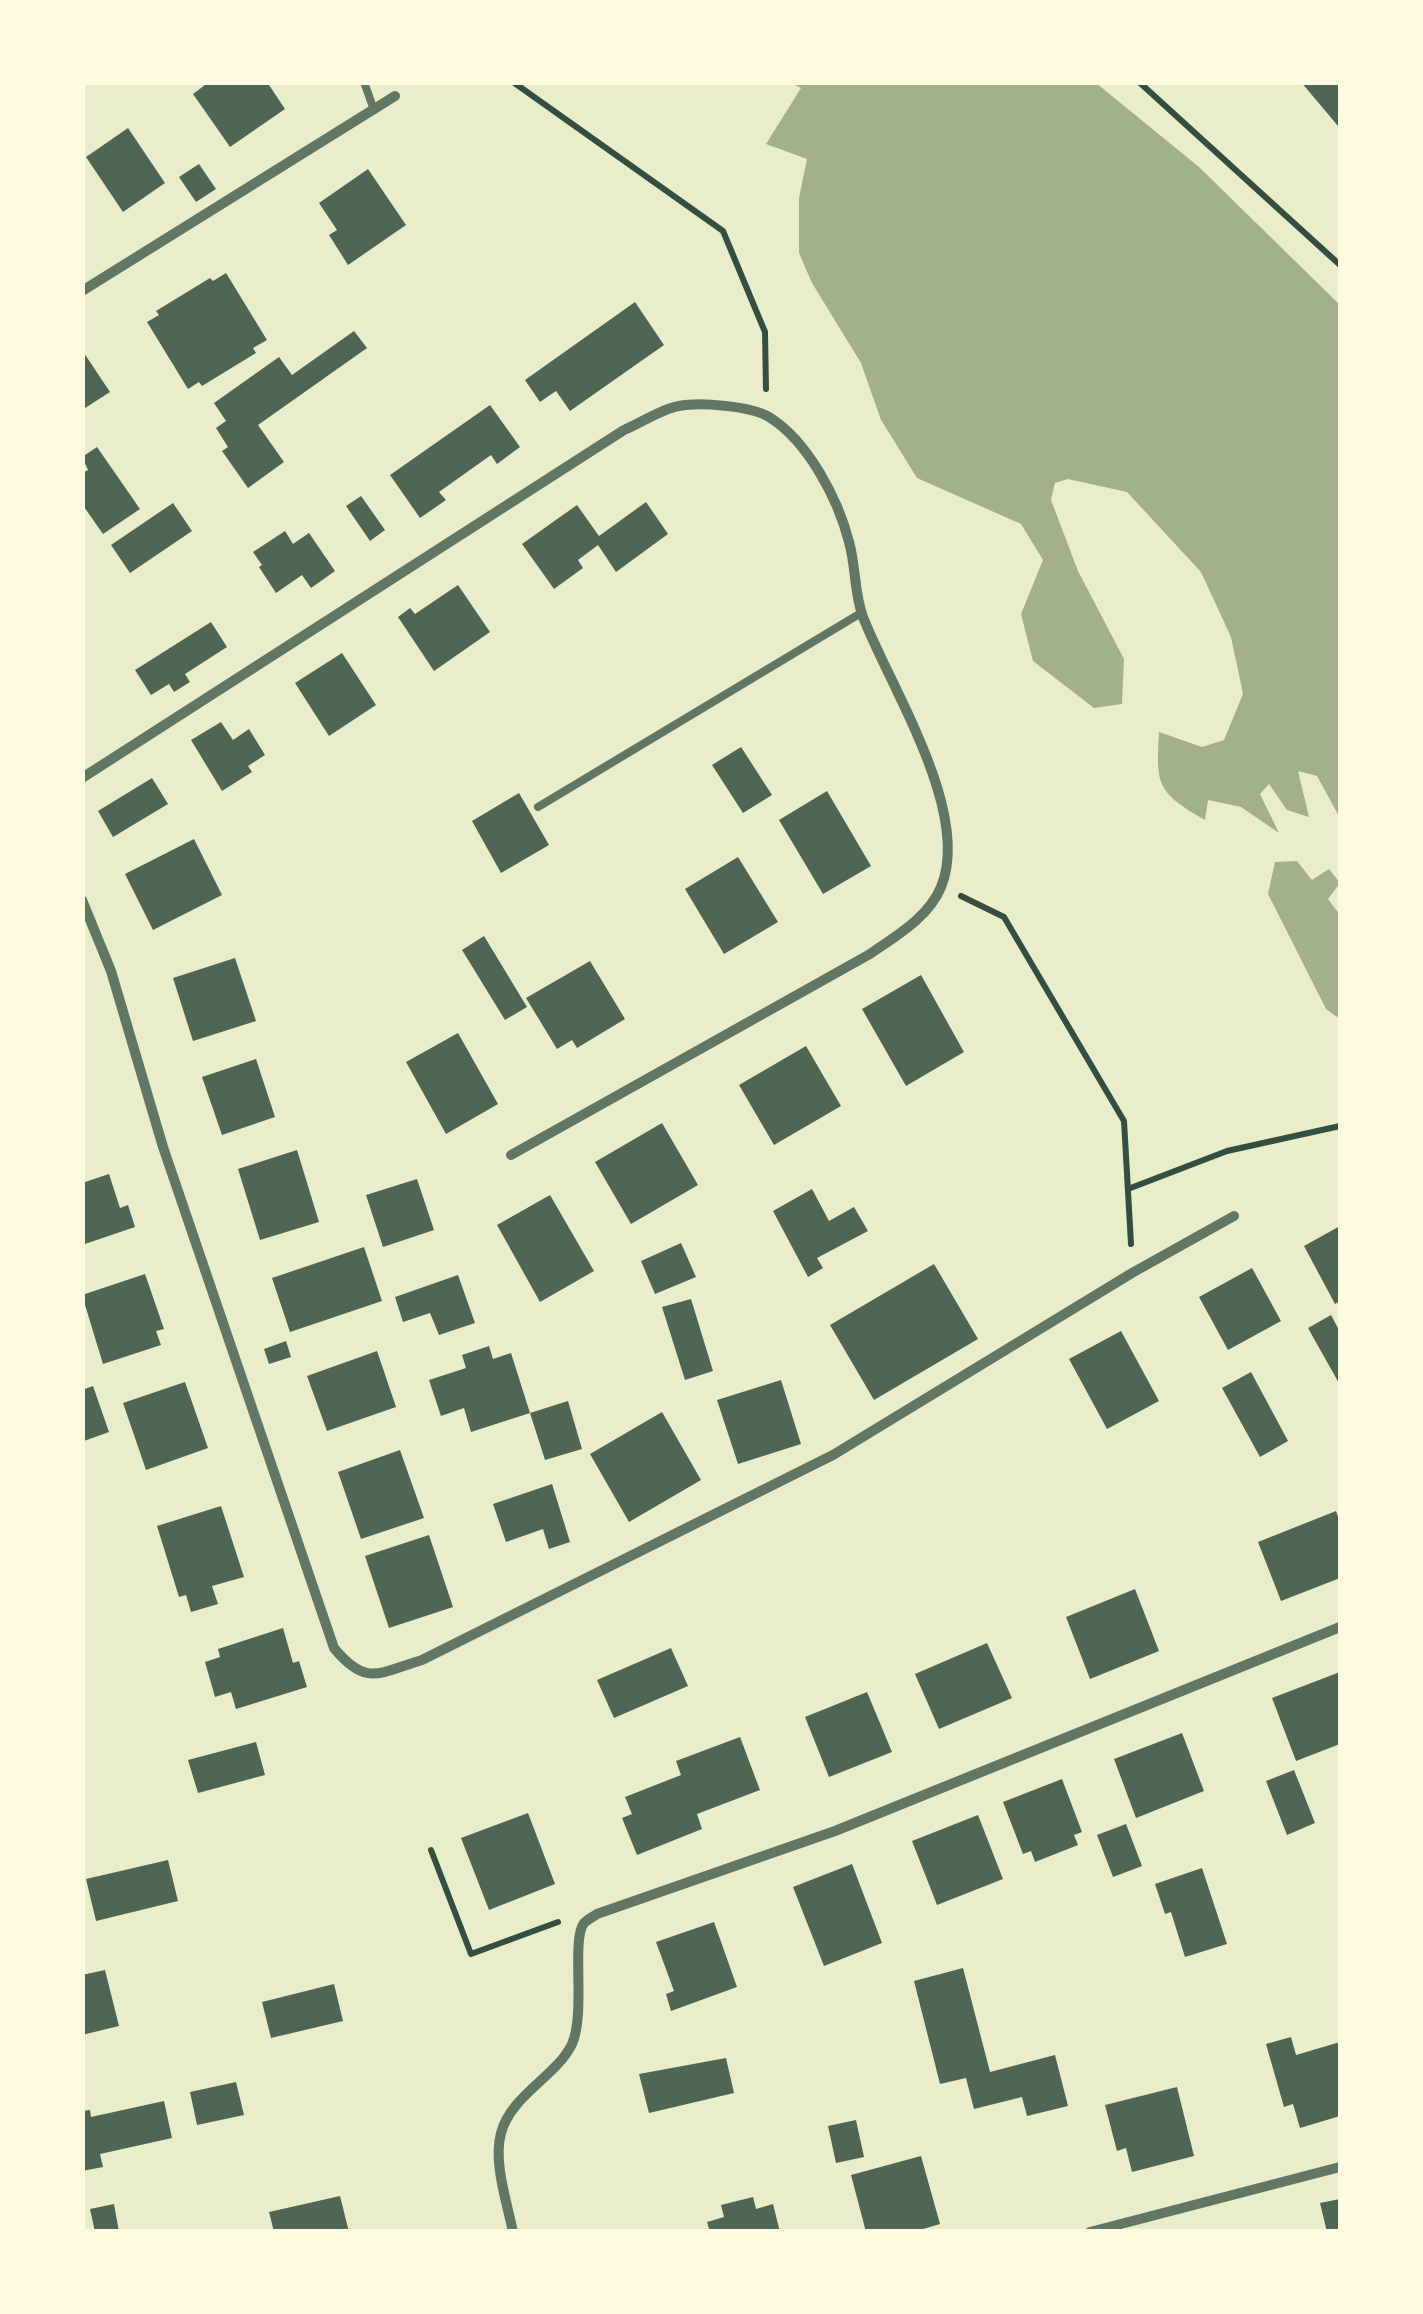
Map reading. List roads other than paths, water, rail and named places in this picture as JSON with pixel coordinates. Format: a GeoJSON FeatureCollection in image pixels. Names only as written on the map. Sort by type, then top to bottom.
{"type":"FeatureCollection","features":[{"type":"Feature","properties":{"kind":"street"},"geometry":{"type":"LineString","coordinates":[[82,291],[395,96]]}},
{"type":"Feature","properties":{"kind":"street"},"geometry":{"type":"LineString","coordinates":[[82,778],[624,430],[678,406],[722,406],[767,415],[800,444],[829,492],[849,541],[861,612],[938,787],[948,834],[942,887],[912,924],[870,954],[511,1155]]}},
{"type":"Feature","properties":{"kind":"street"},"geometry":{"type":"LineString","coordinates":[[82,900],[111,971],[163,1147],[334,1648],[352,1670],[375,1675],[422,1660],[833,1455],[1132,1273],[1234,1216]]}},
{"type":"Feature","properties":{"kind":"street"},"geometry":{"type":"LineString","coordinates":[[513,2232],[500,2162],[500,2136],[508,2113],[572,2045],[581,1997],[578,1941],[584,1923],[597,1914],[835,1831],[1340,1627]]}},
{"type":"Feature","properties":{"kind":"street"},"geometry":{"type":"LineString","coordinates":[[1090,2232],[1340,2167]]}},
{"type":"Feature","properties":{"kind":"lane"},"geometry":{"type":"LineString","coordinates":[[364,82],[374,110]]}},
{"type":"Feature","properties":{"kind":"lane"},"geometry":{"type":"LineString","coordinates":[[538,807],[861,612]]}}]}
